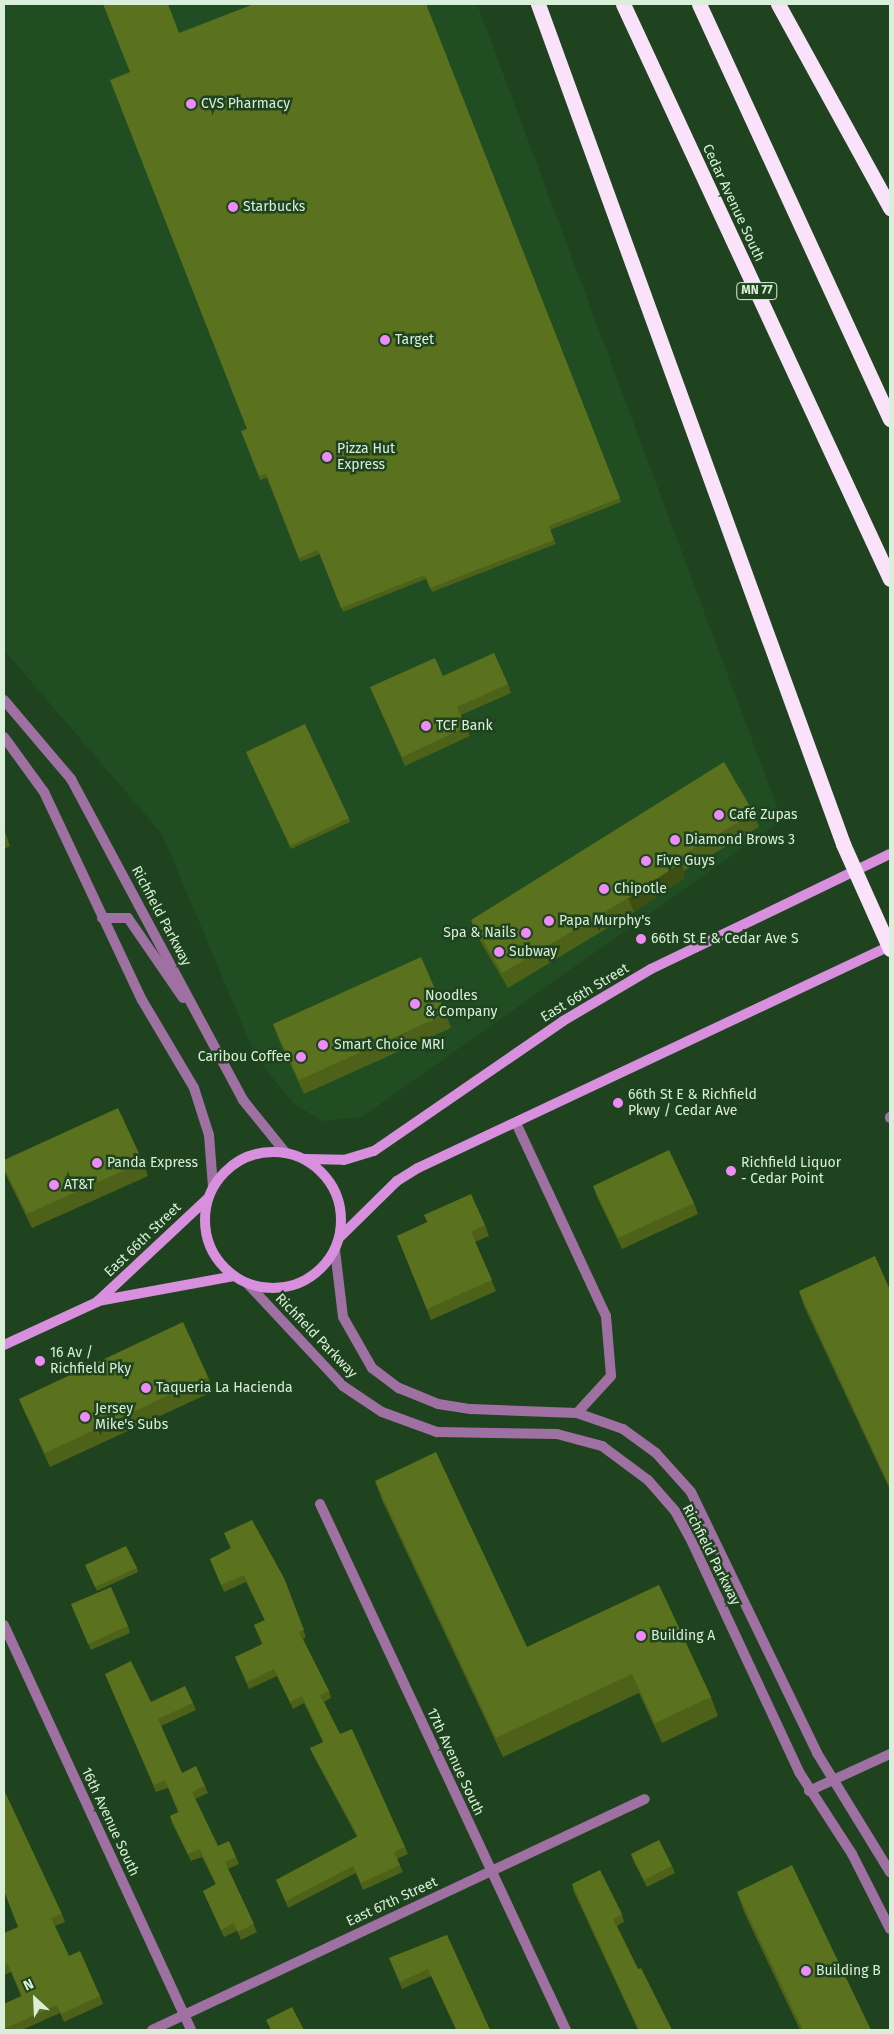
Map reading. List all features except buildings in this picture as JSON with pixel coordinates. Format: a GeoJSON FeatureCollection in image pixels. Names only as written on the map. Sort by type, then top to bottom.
{"type":"FeatureCollection","features":[{"type":"Feature","properties":{"kind":"highway"},"geometry":{"type":"LineString","coordinates":[[538,4],[856,871],[890,947]]}},
{"type":"Feature","properties":{"kind":"highway","name":"Cedar Avenue South"},"geometry":{"type":"LineString","coordinates":[[623,4],[890,579]]}},
{"type":"Feature","properties":{"kind":"highway"},"geometry":{"type":"LineString","coordinates":[[698,4],[890,419]]}},
{"type":"Feature","properties":{"kind":"highway"},"geometry":{"type":"LineString","coordinates":[[778,4],[890,208]]}},
{"type":"Feature","properties":{"kind":"main road","name":"East 66th Street"},"geometry":{"type":"LineString","coordinates":[[305,1159],[344,1160],[374,1151],[556,1026],[643,974],[890,854]]}},
{"type":"Feature","properties":{"kind":"main road"},"geometry":{"type":"LineString","coordinates":[[340,1237],[398,1181],[516,1123],[890,947]]}},
{"type":"Feature","properties":{"kind":"main road"},"geometry":{"type":"LineString","coordinates":[[286,1152],[305,1159],[323,1173],[336,1192],[342,1214],[340,1237],[335,1250],[307,1279],[267,1288],[247,1283],[234,1276],[208,1242],[205,1220],[208,1198],[213,1187],[244,1158],[286,1152]]}},
{"type":"Feature","properties":{"kind":"main road","name":"East 66th Street"},"geometry":{"type":"LineString","coordinates":[[97,1302],[208,1198]]}},
{"type":"Feature","properties":{"kind":"main road","name":"East 66th Street"},"geometry":{"type":"LineString","coordinates":[[4,1345],[97,1302],[234,1276]]}},
{"type":"Feature","properties":{"kind":"street","name":"Richfield Parkway"},"geometry":{"type":"LineString","coordinates":[[4,700],[71,779],[242,1100],[286,1152]]}},
{"type":"Feature","properties":{"kind":"street"},"geometry":{"type":"LineString","coordinates":[[4,737],[44,792],[102,918],[205,1116],[213,1187]]}},
{"type":"Feature","properties":{"kind":"street"},"geometry":{"type":"LineString","coordinates":[[102,918],[118,915],[133,923],[197,1014]]}},
{"type":"Feature","properties":{"kind":"street"},"geometry":{"type":"LineString","coordinates":[[516,1123],[606,1316],[611,1376],[577,1413]]}},
{"type":"Feature","properties":{"kind":"street","name":"Richfield Parkway"},"geometry":{"type":"LineString","coordinates":[[335,1250],[343,1317],[372,1368],[399,1388],[438,1404],[471,1409],[577,1413],[623,1429],[656,1453],[691,1492],[833,1780],[890,1872]]}},
{"type":"Feature","properties":{"kind":"street","name":"Richfield Parkway"},"geometry":{"type":"LineString","coordinates":[[247,1283],[343,1386],[382,1412],[437,1432],[558,1434],[602,1446],[648,1480],[675,1511],[691,1540],[809,1790],[852,1854],[890,1929]]}},
{"type":"Feature","properties":{"kind":"street","name":"17th Avenue South"},"geometry":{"type":"LineString","coordinates":[[320,1504],[566,2030]]}},
{"type":"Feature","properties":{"kind":"street","name":"16th Avenue South"},"geometry":{"type":"LineString","coordinates":[[4,1625],[191,2030]]}},
{"type":"Feature","properties":{"kind":"street"},"geometry":{"type":"LineString","coordinates":[[809,1790],[890,1754]]}},
{"type":"Feature","properties":{"kind":"street","name":"East 67th Street"},"geometry":{"type":"LineString","coordinates":[[152,2030],[645,1799]]}},
{"type":"Feature","properties":{"kind":"shaded area"},"geometry":{"type":"Polygon","coordinates":[[[4,4],[477,4],[782,820],[362,1117],[322,1121],[293,1103],[256,1057],[162,834],[4,650],[4,4]]]}},
{"type":"Feature","properties":{"kind":"place","name":"CVS Pharmacy"},"geometry":{"type":"Point","coordinates":[191,104]}},
{"type":"Feature","properties":{"kind":"place","name":"Starbucks"},"geometry":{"type":"Point","coordinates":[233,207]}},
{"type":"Feature","properties":{"kind":"place","name":"Target"},"geometry":{"type":"Point","coordinates":[385,340]}},
{"type":"Feature","properties":{"kind":"place","name":"Pizza Hut Express"},"geometry":{"type":"Point","coordinates":[327,457]}},
{"type":"Feature","properties":{"kind":"place","name":"TCF Bank"},"geometry":{"type":"Point","coordinates":[426,726]}},
{"type":"Feature","properties":{"kind":"place","name":"Café Zupas"},"geometry":{"type":"Point","coordinates":[719,815]}},
{"type":"Feature","properties":{"kind":"place","name":"Diamond Brows 3"},"geometry":{"type":"Point","coordinates":[675,840]}},
{"type":"Feature","properties":{"kind":"place","name":"Five Guys"},"geometry":{"type":"Point","coordinates":[646,861]}},
{"type":"Feature","properties":{"kind":"place","name":"Chipotle"},"geometry":{"type":"Point","coordinates":[604,889]}},
{"type":"Feature","properties":{"kind":"place","name":"Papa Murphy's"},"geometry":{"type":"Point","coordinates":[549,921]}},
{"type":"Feature","properties":{"kind":"place","name":"Spa & Nails"},"geometry":{"type":"Point","coordinates":[526,933]}},
{"type":"Feature","properties":{"kind":"place","name":"66th St E & Cedar Ave S"},"geometry":{"type":"Point","coordinates":[641,939]}},
{"type":"Feature","properties":{"kind":"place","name":"Subway"},"geometry":{"type":"Point","coordinates":[499,952]}},
{"type":"Feature","properties":{"kind":"place","name":"Noodles & Company"},"geometry":{"type":"Point","coordinates":[415,1004]}},
{"type":"Feature","properties":{"kind":"place","name":"Smart Choice MRI"},"geometry":{"type":"Point","coordinates":[323,1045]}},
{"type":"Feature","properties":{"kind":"place","name":"Caribou Coffee"},"geometry":{"type":"Point","coordinates":[301,1057]}},
{"type":"Feature","properties":{"kind":"place","name":"66th St E & Richfield Pkwy / Cedar Ave"},"geometry":{"type":"Point","coordinates":[618,1103]}},
{"type":"Feature","properties":{"kind":"place","name":"Panda Express"},"geometry":{"type":"Point","coordinates":[97,1163]}},
{"type":"Feature","properties":{"kind":"place","name":"Richfield Liquor - Cedar Point"},"geometry":{"type":"Point","coordinates":[731,1171]}},
{"type":"Feature","properties":{"kind":"place","name":"AT&T"},"geometry":{"type":"Point","coordinates":[54,1185]}},
{"type":"Feature","properties":{"kind":"place","name":"16 Av / Richfield Pky"},"geometry":{"type":"Point","coordinates":[40,1361]}},
{"type":"Feature","properties":{"kind":"place","name":"Taqueria La Hacienda"},"geometry":{"type":"Point","coordinates":[146,1388]}},
{"type":"Feature","properties":{"kind":"place","name":"Jersey Mike's Subs"},"geometry":{"type":"Point","coordinates":[85,1417]}},
{"type":"Feature","properties":{"kind":"place","name":"Building A"},"geometry":{"type":"Point","coordinates":[641,1636]}},
{"type":"Feature","properties":{"kind":"place","name":"Building B"},"geometry":{"type":"Point","coordinates":[806,1971]}}]}
